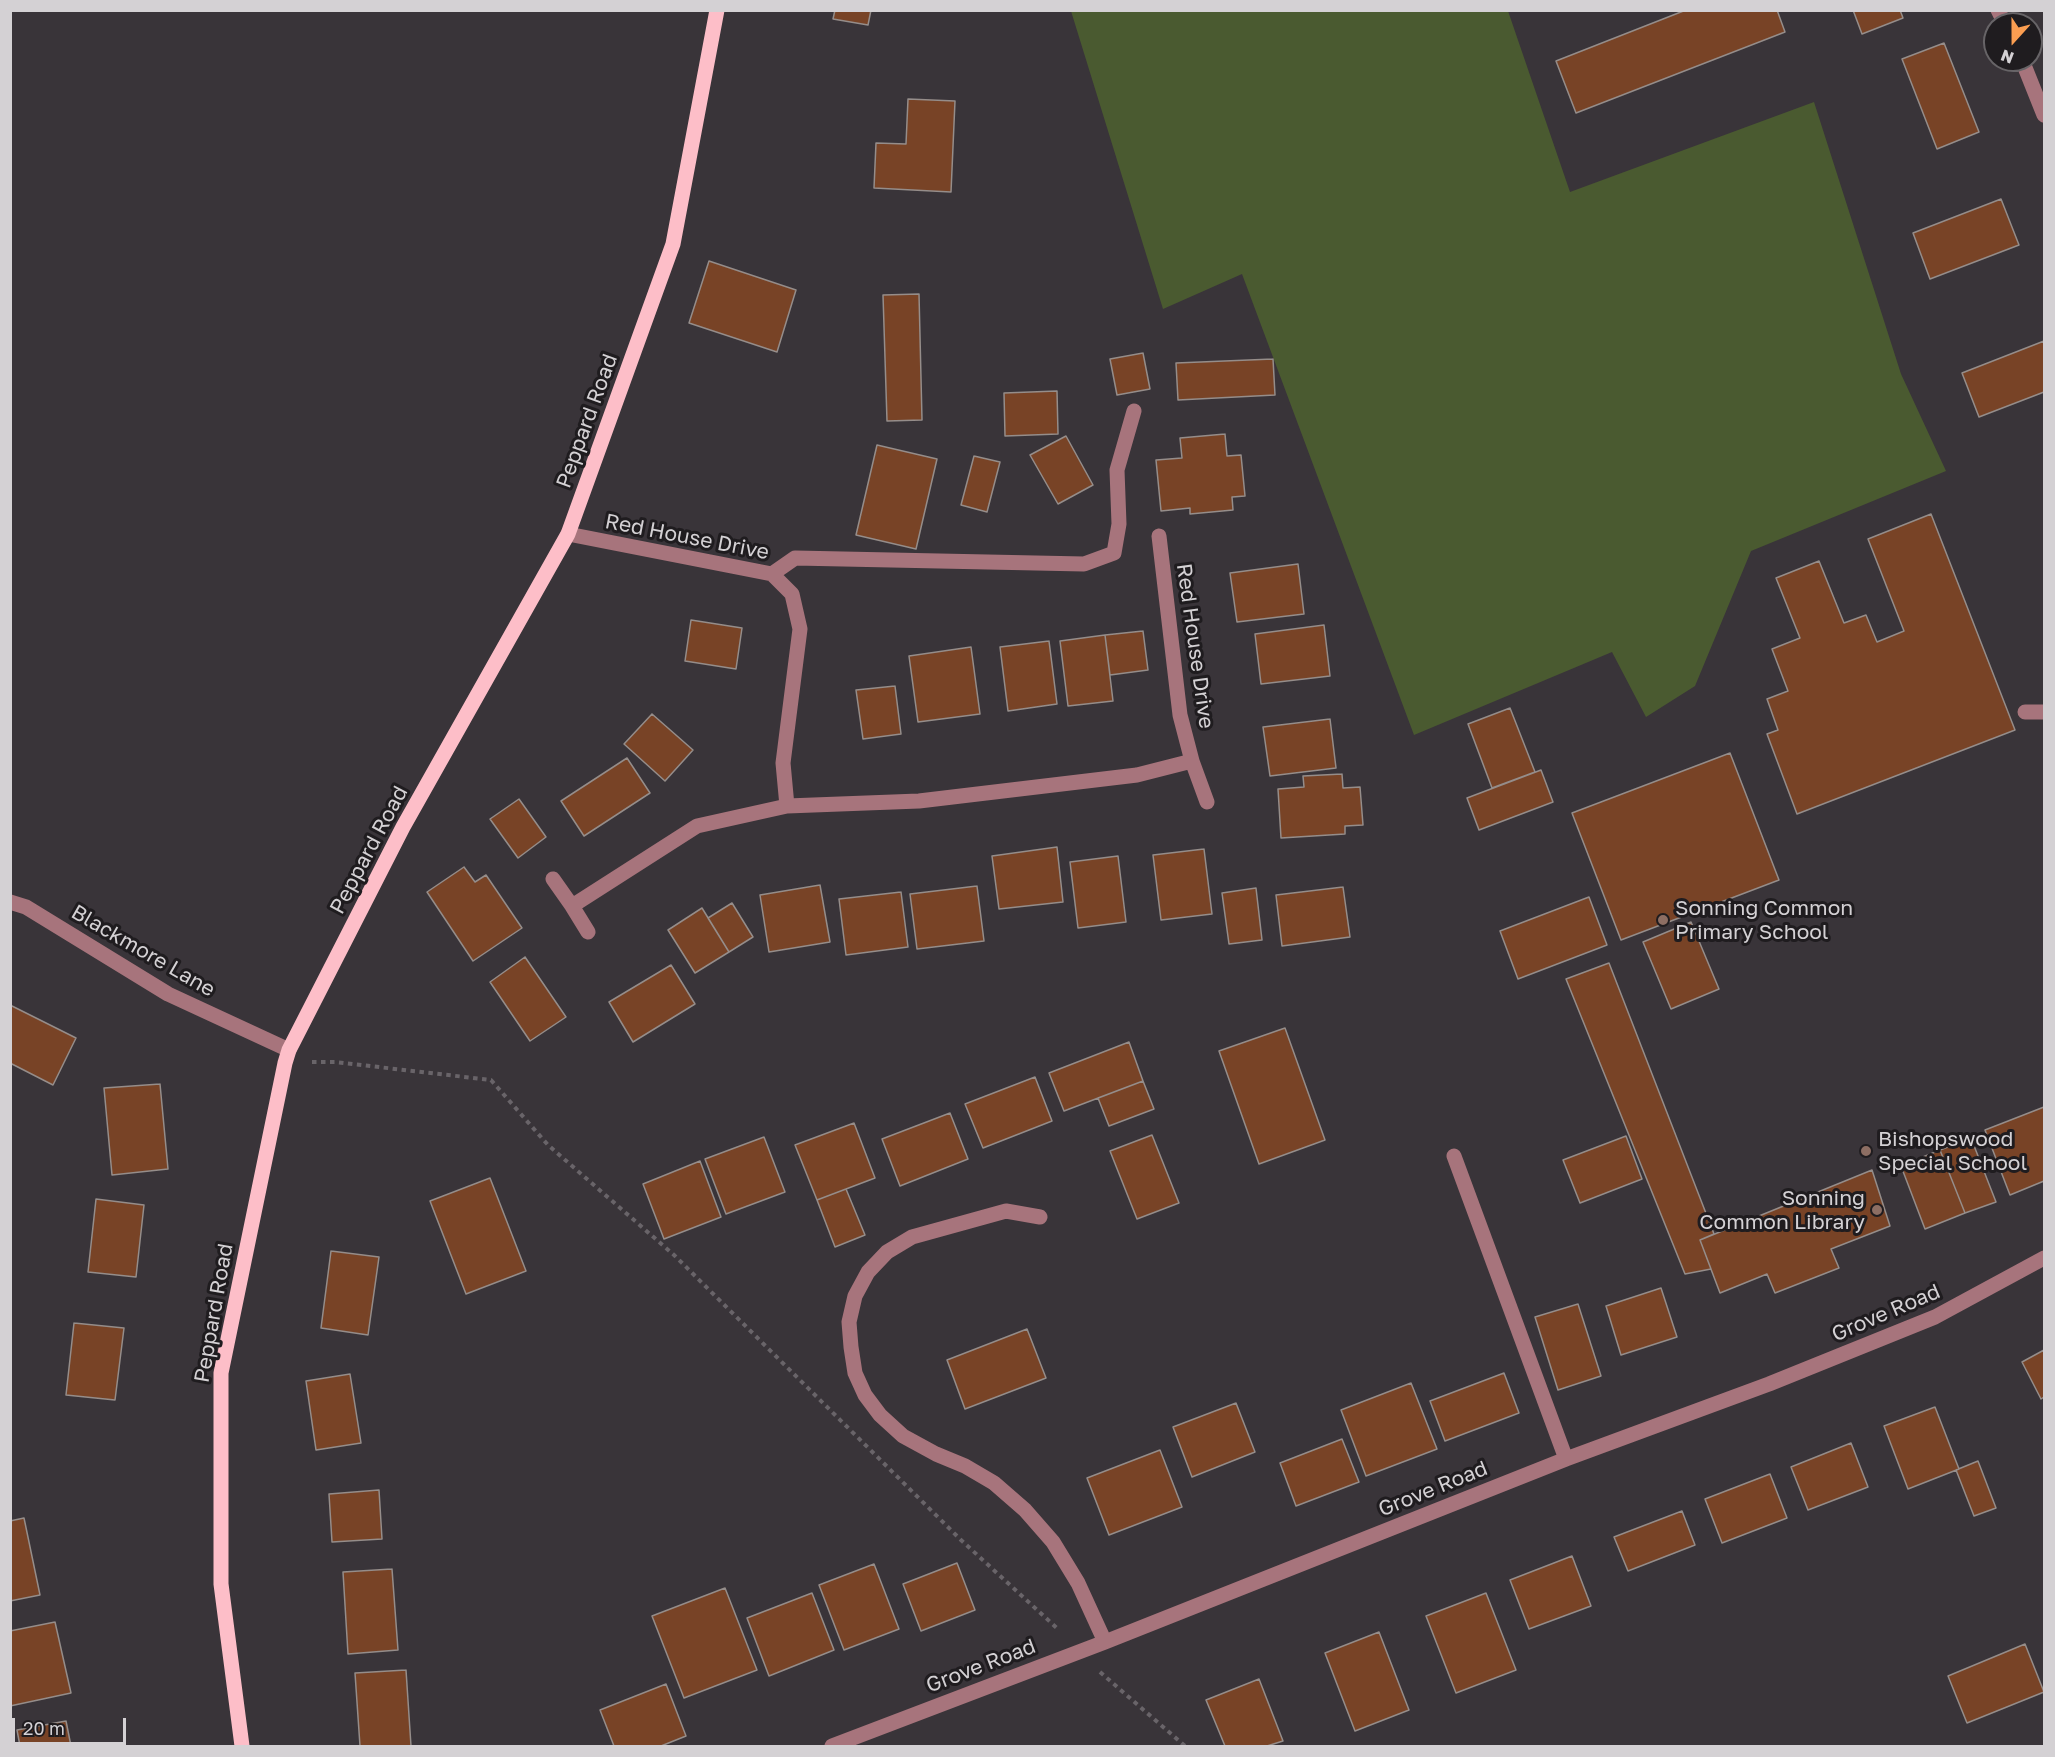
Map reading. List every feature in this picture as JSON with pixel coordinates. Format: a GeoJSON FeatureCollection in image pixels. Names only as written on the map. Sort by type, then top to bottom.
{"type":"FeatureCollection","features":[{"type":"Feature","properties":{"kind":"main road","name":"Peppard Road"},"geometry":{"type":"LineString","coordinates":[[242,1746],[221,1584],[221,1373],[287,1057],[403,827],[568,534],[673,244],[717,10]]}},
{"type":"Feature","properties":{"kind":"street"},"geometry":{"type":"LineString","coordinates":[[2027,72],[2044,115]]}},
{"type":"Feature","properties":{"kind":"street"},"geometry":{"type":"LineString","coordinates":[[772,574],[795,558],[1084,564],[1114,553],[1119,524],[1117,470],[1134,411]]}},
{"type":"Feature","properties":{"kind":"street","name":"Red House Drive"},"geometry":{"type":"LineString","coordinates":[[568,534],[772,574],[792,594],[800,629],[783,763],[787,806]]}},
{"type":"Feature","properties":{"kind":"street","name":"Red House Drive"},"geometry":{"type":"LineString","coordinates":[[1159,536],[1180,715],[1192,761],[1207,802]]}},
{"type":"Feature","properties":{"kind":"street"},"geometry":{"type":"LineString","coordinates":[[2025,712],[2044,712]]}},
{"type":"Feature","properties":{"kind":"street","name":"Red House Drive"},"geometry":{"type":"LineString","coordinates":[[572,906],[697,826],[787,806],[920,801],[1137,775],[1192,761]]}},
{"type":"Feature","properties":{"kind":"street"},"geometry":{"type":"LineString","coordinates":[[553,879],[588,932]]}},
{"type":"Feature","properties":{"kind":"street","name":"Blackmore Lane"},"geometry":{"type":"LineString","coordinates":[[10,902],[26,907],[168,994],[287,1057]]}},
{"type":"Feature","properties":{"kind":"street"},"geometry":{"type":"LineString","coordinates":[[1454,1156],[1566,1459]]}},
{"type":"Feature","properties":{"kind":"street"},"geometry":{"type":"LineString","coordinates":[[1040,1217],[1006,1211],[912,1237],[887,1252],[868,1272],[855,1296],[849,1322],[851,1347],[855,1373],[865,1395],[880,1415],[903,1436],[994,1483],[1032,1518],[1053,1542],[1078,1583],[1105,1642]]}},
{"type":"Feature","properties":{"kind":"street","name":"Grove Road"},"geometry":{"type":"LineString","coordinates":[[832,1746],[1105,1642],[1566,1459],[1769,1384],[1935,1317],[2044,1257]]}},
{"type":"Feature","properties":{"kind":"path"},"geometry":{"type":"LineString","coordinates":[[287,1057],[491,1080],[548,1145],[674,1255],[961,1540],[1082,1650],[1104,1676],[1185,1746]]}},
{"type":"Feature","properties":{"kind":"green space"},"geometry":{"type":"Polygon","coordinates":[[[1071,11],[1508,11],[1570,192],[1814,102],[1901,374],[1946,471],[1751,551],[1695,686],[1646,717],[1612,652],[1414,735],[1242,274],[1163,309],[1071,11]]]}},
{"type":"Feature","properties":{"kind":"building"},"geometry":{"type":"Polygon","coordinates":[[[835,10],[871,10],[868,25],[833,19],[835,10]]]}},
{"type":"Feature","properties":{"kind":"building"},"geometry":{"type":"Polygon","coordinates":[[[1686,10],[1777,10],[1785,32],[1576,113],[1556,61],[1686,10]]]}},
{"type":"Feature","properties":{"kind":"building"},"geometry":{"type":"Polygon","coordinates":[[[1853,10],[1900,10],[1903,18],[1862,34],[1853,10]]]}},
{"type":"Feature","properties":{"kind":"building"},"geometry":{"type":"Polygon","coordinates":[[[1944,43],[1979,132],[1937,149],[1902,59],[1944,43]]]}},
{"type":"Feature","properties":{"kind":"building"},"geometry":{"type":"Polygon","coordinates":[[[908,99],[955,101],[951,192],[874,188],[876,143],[906,144],[908,99]]]}},
{"type":"Feature","properties":{"kind":"building"},"geometry":{"type":"Polygon","coordinates":[[[2001,199],[2019,245],[1930,279],[1913,233],[2001,199]]]}},
{"type":"Feature","properties":{"kind":"building"},"geometry":{"type":"Polygon","coordinates":[[[709,261],[796,290],[777,352],[689,323],[709,261]]]}},
{"type":"Feature","properties":{"kind":"building"},"geometry":{"type":"Polygon","coordinates":[[[919,294],[922,420],[887,421],[883,295],[919,294]]]}},
{"type":"Feature","properties":{"kind":"building"},"geometry":{"type":"Polygon","coordinates":[[[2044,341],[2044,392],[1979,417],[1962,373],[2044,341]]]}},
{"type":"Feature","properties":{"kind":"building"},"geometry":{"type":"Polygon","coordinates":[[[1143,353],[1150,389],[1117,395],[1110,359],[1143,353]]]}},
{"type":"Feature","properties":{"kind":"building"},"geometry":{"type":"Polygon","coordinates":[[[1273,359],[1275,395],[1178,400],[1176,363],[1273,359]]]}},
{"type":"Feature","properties":{"kind":"building"},"geometry":{"type":"Polygon","coordinates":[[[1057,391],[1058,434],[1005,436],[1004,393],[1057,391]]]}},
{"type":"Feature","properties":{"kind":"building"},"geometry":{"type":"Polygon","coordinates":[[[1225,434],[1227,456],[1241,455],[1245,496],[1232,497],[1233,510],[1190,514],[1190,508],[1161,511],[1156,460],[1182,458],[1180,438],[1225,434]]]}},
{"type":"Feature","properties":{"kind":"building"},"geometry":{"type":"Polygon","coordinates":[[[1066,436],[1093,485],[1058,504],[1030,455],[1066,436]]]}},
{"type":"Feature","properties":{"kind":"building"},"geometry":{"type":"Polygon","coordinates":[[[877,445],[937,459],[916,549],[856,535],[877,445]]]}},
{"type":"Feature","properties":{"kind":"building"},"geometry":{"type":"Polygon","coordinates":[[[974,456],[1000,462],[987,512],[961,505],[974,456]]]}},
{"type":"Feature","properties":{"kind":"building"},"geometry":{"type":"Polygon","coordinates":[[[1931,514],[2015,730],[1797,814],[1767,734],[1778,730],[1767,699],[1788,691],[1772,649],[1800,638],[1776,578],[1819,561],[1844,623],[1866,615],[1877,642],[1904,631],[1868,539],[1931,514]]]}},
{"type":"Feature","properties":{"kind":"building"},"geometry":{"type":"Polygon","coordinates":[[[1298,564],[1304,614],[1237,622],[1230,573],[1298,564]]]}},
{"type":"Feature","properties":{"kind":"building"},"geometry":{"type":"Polygon","coordinates":[[[691,620],[742,628],[736,669],[685,661],[691,620]]]}},
{"type":"Feature","properties":{"kind":"building"},"geometry":{"type":"Polygon","coordinates":[[[1324,625],[1330,676],[1261,684],[1255,634],[1324,625]]]}},
{"type":"Feature","properties":{"kind":"building"},"geometry":{"type":"Polygon","coordinates":[[[1143,631],[1148,670],[1110,675],[1105,635],[1143,631]]]}},
{"type":"Feature","properties":{"kind":"building"},"geometry":{"type":"Polygon","coordinates":[[[1105,635],[1113,701],[1068,706],[1060,641],[1105,635]]]}},
{"type":"Feature","properties":{"kind":"building"},"geometry":{"type":"Polygon","coordinates":[[[1049,641],[1057,704],[1008,711],[1000,647],[1049,641]]]}},
{"type":"Feature","properties":{"kind":"building"},"geometry":{"type":"Polygon","coordinates":[[[971,647],[980,714],[918,722],[909,656],[971,647]]]}},
{"type":"Feature","properties":{"kind":"building"},"geometry":{"type":"Polygon","coordinates":[[[895,686],[901,734],[863,739],[856,690],[895,686]]]}},
{"type":"Feature","properties":{"kind":"building"},"geometry":{"type":"Polygon","coordinates":[[[1510,708],[1535,772],[1492,788],[1468,724],[1510,708]]]}},
{"type":"Feature","properties":{"kind":"building"},"geometry":{"type":"Polygon","coordinates":[[[652,714],[693,750],[665,781],[624,744],[652,714]]]}},
{"type":"Feature","properties":{"kind":"building"},"geometry":{"type":"Polygon","coordinates":[[[1330,719],[1336,768],[1270,776],[1263,727],[1330,719]]]}},
{"type":"Feature","properties":{"kind":"building"},"geometry":{"type":"Polygon","coordinates":[[[1730,753],[1779,880],[1621,940],[1572,813],[1730,753]]]}},
{"type":"Feature","properties":{"kind":"building"},"geometry":{"type":"Polygon","coordinates":[[[627,758],[650,793],[584,836],[561,801],[627,758]]]}},
{"type":"Feature","properties":{"kind":"building"},"geometry":{"type":"Polygon","coordinates":[[[1541,770],[1553,802],[1479,830],[1467,798],[1541,770]]]}},
{"type":"Feature","properties":{"kind":"building"},"geometry":{"type":"Polygon","coordinates":[[[1342,774],[1343,788],[1360,787],[1363,825],[1345,826],[1345,834],[1281,838],[1278,789],[1304,787],[1303,776],[1342,774]]]}},
{"type":"Feature","properties":{"kind":"building"},"geometry":{"type":"Polygon","coordinates":[[[519,799],[546,837],[518,858],[490,819],[519,799]]]}},
{"type":"Feature","properties":{"kind":"building"},"geometry":{"type":"Polygon","coordinates":[[[1057,847],[1063,902],[999,909],[992,856],[1057,847]]]}},
{"type":"Feature","properties":{"kind":"building"},"geometry":{"type":"Polygon","coordinates":[[[1204,849],[1212,914],[1161,920],[1153,855],[1204,849]]]}},
{"type":"Feature","properties":{"kind":"building"},"geometry":{"type":"Polygon","coordinates":[[[1118,856],[1126,922],[1078,928],[1070,862],[1118,856]]]}},
{"type":"Feature","properties":{"kind":"building"},"geometry":{"type":"Polygon","coordinates":[[[464,867],[475,882],[486,875],[522,928],[473,961],[427,892],[464,867]]]}},
{"type":"Feature","properties":{"kind":"building"},"geometry":{"type":"Polygon","coordinates":[[[820,885],[830,942],[769,952],[760,895],[820,885]]]}},
{"type":"Feature","properties":{"kind":"building"},"geometry":{"type":"Polygon","coordinates":[[[977,886],[984,941],[917,949],[910,894],[977,886]]]}},
{"type":"Feature","properties":{"kind":"building"},"geometry":{"type":"Polygon","coordinates":[[[1343,887],[1350,937],[1282,946],[1276,895],[1343,887]]]}},
{"type":"Feature","properties":{"kind":"building"},"geometry":{"type":"Polygon","coordinates":[[[1256,888],[1262,940],[1229,944],[1222,893],[1256,888]]]}},
{"type":"Feature","properties":{"kind":"building"},"geometry":{"type":"Polygon","coordinates":[[[901,892],[908,947],[846,955],[839,899],[901,892]]]}},
{"type":"Feature","properties":{"kind":"building"},"geometry":{"type":"Polygon","coordinates":[[[1589,897],[1607,945],[1518,979],[1500,931],[1589,897]]]}},
{"type":"Feature","properties":{"kind":"building"},"geometry":{"type":"Polygon","coordinates":[[[732,903],[753,937],[729,952],[708,918],[732,903]]]}},
{"type":"Feature","properties":{"kind":"building"},"geometry":{"type":"Polygon","coordinates":[[[702,908],[729,952],[695,973],[668,930],[702,908]]]}},
{"type":"Feature","properties":{"kind":"building"},"geometry":{"type":"Polygon","coordinates":[[[1691,922],[1719,989],[1671,1009],[1643,942],[1691,922]]]}},
{"type":"Feature","properties":{"kind":"building"},"geometry":{"type":"Polygon","coordinates":[[[525,957],[566,1017],[530,1041],[490,982],[525,957]]]}},
{"type":"Feature","properties":{"kind":"building"},"geometry":{"type":"Polygon","coordinates":[[[1609,963],[1714,1234],[1700,1240],[1711,1269],[1685,1274],[1566,979],[1609,963]]]}},
{"type":"Feature","properties":{"kind":"building"},"geometry":{"type":"Polygon","coordinates":[[[671,965],[695,1004],[633,1042],[609,1002],[671,965]]]}},
{"type":"Feature","properties":{"kind":"building"},"geometry":{"type":"Polygon","coordinates":[[[10,1005],[76,1038],[53,1085],[10,1063],[10,1005]]]}},
{"type":"Feature","properties":{"kind":"building"},"geometry":{"type":"Polygon","coordinates":[[[1285,1028],[1325,1140],[1259,1164],[1219,1051],[1285,1028]]]}},
{"type":"Feature","properties":{"kind":"building"},"geometry":{"type":"Polygon","coordinates":[[[1129,1042],[1143,1081],[1064,1111],[1049,1073],[1129,1042]]]}},
{"type":"Feature","properties":{"kind":"building"},"geometry":{"type":"Polygon","coordinates":[[[1035,1077],[1052,1121],[983,1148],[965,1104],[1035,1077]]]}},
{"type":"Feature","properties":{"kind":"building"},"geometry":{"type":"Polygon","coordinates":[[[1143,1081],[1154,1109],[1109,1126],[1098,1098],[1143,1081]]]}},
{"type":"Feature","properties":{"kind":"building"},"geometry":{"type":"Polygon","coordinates":[[[160,1084],[168,1169],[112,1175],[104,1088],[160,1084]]]}},
{"type":"Feature","properties":{"kind":"building"},"geometry":{"type":"Polygon","coordinates":[[[2044,1107],[2044,1181],[2010,1195],[1985,1130],[2044,1107]]]}},
{"type":"Feature","properties":{"kind":"building"},"geometry":{"type":"Polygon","coordinates":[[[950,1113],[968,1159],[900,1186],[882,1139],[950,1113]]]}},
{"type":"Feature","properties":{"kind":"building"},"geometry":{"type":"Polygon","coordinates":[[[854,1123],[875,1178],[817,1200],[795,1145],[854,1123]]]}},
{"type":"Feature","properties":{"kind":"building"},"geometry":{"type":"Polygon","coordinates":[[[1152,1135],[1179,1203],[1137,1219],[1110,1151],[1152,1135]]]}},
{"type":"Feature","properties":{"kind":"building"},"geometry":{"type":"Polygon","coordinates":[[[1626,1136],[1642,1179],[1580,1203],[1563,1160],[1626,1136]]]}},
{"type":"Feature","properties":{"kind":"building"},"geometry":{"type":"Polygon","coordinates":[[[764,1137],[785,1192],[726,1214],[705,1159],[764,1137]]]}},
{"type":"Feature","properties":{"kind":"building"},"geometry":{"type":"Polygon","coordinates":[[[1971,1138],[1996,1202],[1965,1213],[1940,1150],[1971,1138]]]}},
{"type":"Feature","properties":{"kind":"building"},"geometry":{"type":"Polygon","coordinates":[[[1940,1150],[1965,1213],[1925,1229],[1901,1166],[1940,1150]]]}},
{"type":"Feature","properties":{"kind":"building"},"geometry":{"type":"Polygon","coordinates":[[[700,1161],[721,1217],[664,1239],[643,1184],[700,1161]]]}},
{"type":"Feature","properties":{"kind":"building"},"geometry":{"type":"Polygon","coordinates":[[[1872,1170],[1890,1226],[1831,1249],[1839,1268],[1775,1293],[1767,1274],[1720,1293],[1700,1240],[1872,1170]]]}},
{"type":"Feature","properties":{"kind":"building"},"geometry":{"type":"Polygon","coordinates":[[[490,1178],[526,1271],[466,1294],[430,1201],[490,1178]]]}},
{"type":"Feature","properties":{"kind":"building"},"geometry":{"type":"Polygon","coordinates":[[[846,1189],[865,1235],[835,1247],[817,1200],[846,1189]]]}},
{"type":"Feature","properties":{"kind":"building"},"geometry":{"type":"Polygon","coordinates":[[[96,1199],[144,1205],[136,1277],[88,1272],[96,1199]]]}},
{"type":"Feature","properties":{"kind":"building"},"geometry":{"type":"Polygon","coordinates":[[[331,1251],[379,1257],[368,1335],[321,1328],[331,1251]]]}},
{"type":"Feature","properties":{"kind":"building"},"geometry":{"type":"Polygon","coordinates":[[[1661,1288],[1677,1337],[1621,1355],[1606,1306],[1661,1288]]]}},
{"type":"Feature","properties":{"kind":"building"},"geometry":{"type":"Polygon","coordinates":[[[1578,1304],[1601,1376],[1558,1390],[1535,1317],[1578,1304]]]}},
{"type":"Feature","properties":{"kind":"building"},"geometry":{"type":"Polygon","coordinates":[[[74,1323],[124,1328],[115,1400],[66,1395],[74,1323]]]}},
{"type":"Feature","properties":{"kind":"building"},"geometry":{"type":"Polygon","coordinates":[[[1027,1329],[1046,1378],[965,1409],[947,1360],[1027,1329]]]}},
{"type":"Feature","properties":{"kind":"building"},"geometry":{"type":"Polygon","coordinates":[[[2044,1350],[2044,1397],[2041,1399],[2022,1362],[2044,1350]]]}},
{"type":"Feature","properties":{"kind":"building"},"geometry":{"type":"Polygon","coordinates":[[[1504,1373],[1519,1413],[1445,1441],[1430,1401],[1504,1373]]]}},
{"type":"Feature","properties":{"kind":"building"},"geometry":{"type":"Polygon","coordinates":[[[350,1374],[361,1443],[316,1450],[306,1381],[350,1374]]]}},
{"type":"Feature","properties":{"kind":"building"},"geometry":{"type":"Polygon","coordinates":[[[1411,1383],[1437,1449],[1366,1476],[1341,1410],[1411,1383]]]}},
{"type":"Feature","properties":{"kind":"building"},"geometry":{"type":"Polygon","coordinates":[[[1236,1403],[1255,1452],[1192,1477],[1173,1427],[1236,1403]]]}},
{"type":"Feature","properties":{"kind":"building"},"geometry":{"type":"Polygon","coordinates":[[[1935,1407],[1959,1469],[1908,1489],[1884,1426],[1935,1407]]]}},
{"type":"Feature","properties":{"kind":"building"},"geometry":{"type":"Polygon","coordinates":[[[1342,1439],[1359,1482],[1296,1506],[1280,1463],[1342,1439]]]}},
{"type":"Feature","properties":{"kind":"building"},"geometry":{"type":"Polygon","coordinates":[[[1851,1443],[1868,1487],[1808,1510],[1791,1467],[1851,1443]]]}},
{"type":"Feature","properties":{"kind":"building"},"geometry":{"type":"Polygon","coordinates":[[[1160,1450],[1182,1507],[1109,1535],[1087,1478],[1160,1450]]]}},
{"type":"Feature","properties":{"kind":"building"},"geometry":{"type":"Polygon","coordinates":[[[1978,1461],[1996,1508],[1974,1516],[1956,1470],[1978,1461]]]}},
{"type":"Feature","properties":{"kind":"building"},"geometry":{"type":"Polygon","coordinates":[[[1770,1474],[1787,1518],[1722,1543],[1705,1499],[1770,1474]]]}},
{"type":"Feature","properties":{"kind":"building"},"geometry":{"type":"Polygon","coordinates":[[[379,1490],[382,1539],[332,1542],[329,1494],[379,1490]]]}},
{"type":"Feature","properties":{"kind":"building"},"geometry":{"type":"Polygon","coordinates":[[[1682,1511],[1695,1545],[1628,1571],[1614,1537],[1682,1511]]]}},
{"type":"Feature","properties":{"kind":"building"},"geometry":{"type":"Polygon","coordinates":[[[24,1518],[40,1595],[10,1601],[10,1521],[24,1518]]]}},
{"type":"Feature","properties":{"kind":"building"},"geometry":{"type":"Polygon","coordinates":[[[1572,1556],[1591,1606],[1529,1629],[1510,1580],[1572,1556]]]}},
{"type":"Feature","properties":{"kind":"building"},"geometry":{"type":"Polygon","coordinates":[[[957,1563],[975,1610],[921,1631],[903,1584],[957,1563]]]}},
{"type":"Feature","properties":{"kind":"building"},"geometry":{"type":"Polygon","coordinates":[[[874,1564],[899,1629],[844,1650],[819,1585],[874,1564]]]}},
{"type":"Feature","properties":{"kind":"building"},"geometry":{"type":"Polygon","coordinates":[[[392,1569],[398,1650],[348,1654],[343,1572],[392,1569]]]}},
{"type":"Feature","properties":{"kind":"building"},"geometry":{"type":"Polygon","coordinates":[[[725,1588],[757,1670],[684,1698],[652,1616],[725,1588]]]}},
{"type":"Feature","properties":{"kind":"building"},"geometry":{"type":"Polygon","coordinates":[[[812,1593],[834,1650],[769,1676],[747,1618],[812,1593]]]}},
{"type":"Feature","properties":{"kind":"building"},"geometry":{"type":"Polygon","coordinates":[[[1486,1593],[1516,1670],[1456,1693],[1426,1616],[1486,1593]]]}},
{"type":"Feature","properties":{"kind":"building"},"geometry":{"type":"Polygon","coordinates":[[[55,1622],[71,1693],[10,1706],[10,1631],[55,1622]]]}},
{"type":"Feature","properties":{"kind":"building"},"geometry":{"type":"Polygon","coordinates":[[[1379,1632],[1409,1710],[1355,1731],[1325,1653],[1379,1632]]]}},
{"type":"Feature","properties":{"kind":"building"},"geometry":{"type":"Polygon","coordinates":[[[2025,1644],[2044,1692],[1967,1723],[1948,1676],[2025,1644]]]}},
{"type":"Feature","properties":{"kind":"building"},"geometry":{"type":"Polygon","coordinates":[[[406,1670],[411,1746],[360,1746],[355,1673],[406,1670]]]}},
{"type":"Feature","properties":{"kind":"building"},"geometry":{"type":"Polygon","coordinates":[[[1259,1679],[1283,1741],[1267,1746],[1225,1746],[1206,1700],[1259,1679]]]}},
{"type":"Feature","properties":{"kind":"building"},"geometry":{"type":"Polygon","coordinates":[[[666,1684],[686,1736],[661,1746],[614,1746],[600,1710],[666,1684]]]}},
{"type":"Feature","properties":{"kind":"building"},"geometry":{"type":"Polygon","coordinates":[[[66,1721],[71,1746],[20,1746],[17,1730],[66,1721]]]}},
{"type":"Feature","properties":{"kind":"place","name":"Sonning Common Primary School"},"geometry":{"type":"Point","coordinates":[1663,920]}},
{"type":"Feature","properties":{"kind":"place","name":"Bishopswood Special School"},"geometry":{"type":"Point","coordinates":[1866,1151]}},
{"type":"Feature","properties":{"kind":"place","name":"Sonning Common Library"},"geometry":{"type":"Point","coordinates":[1877,1210]}}]}
